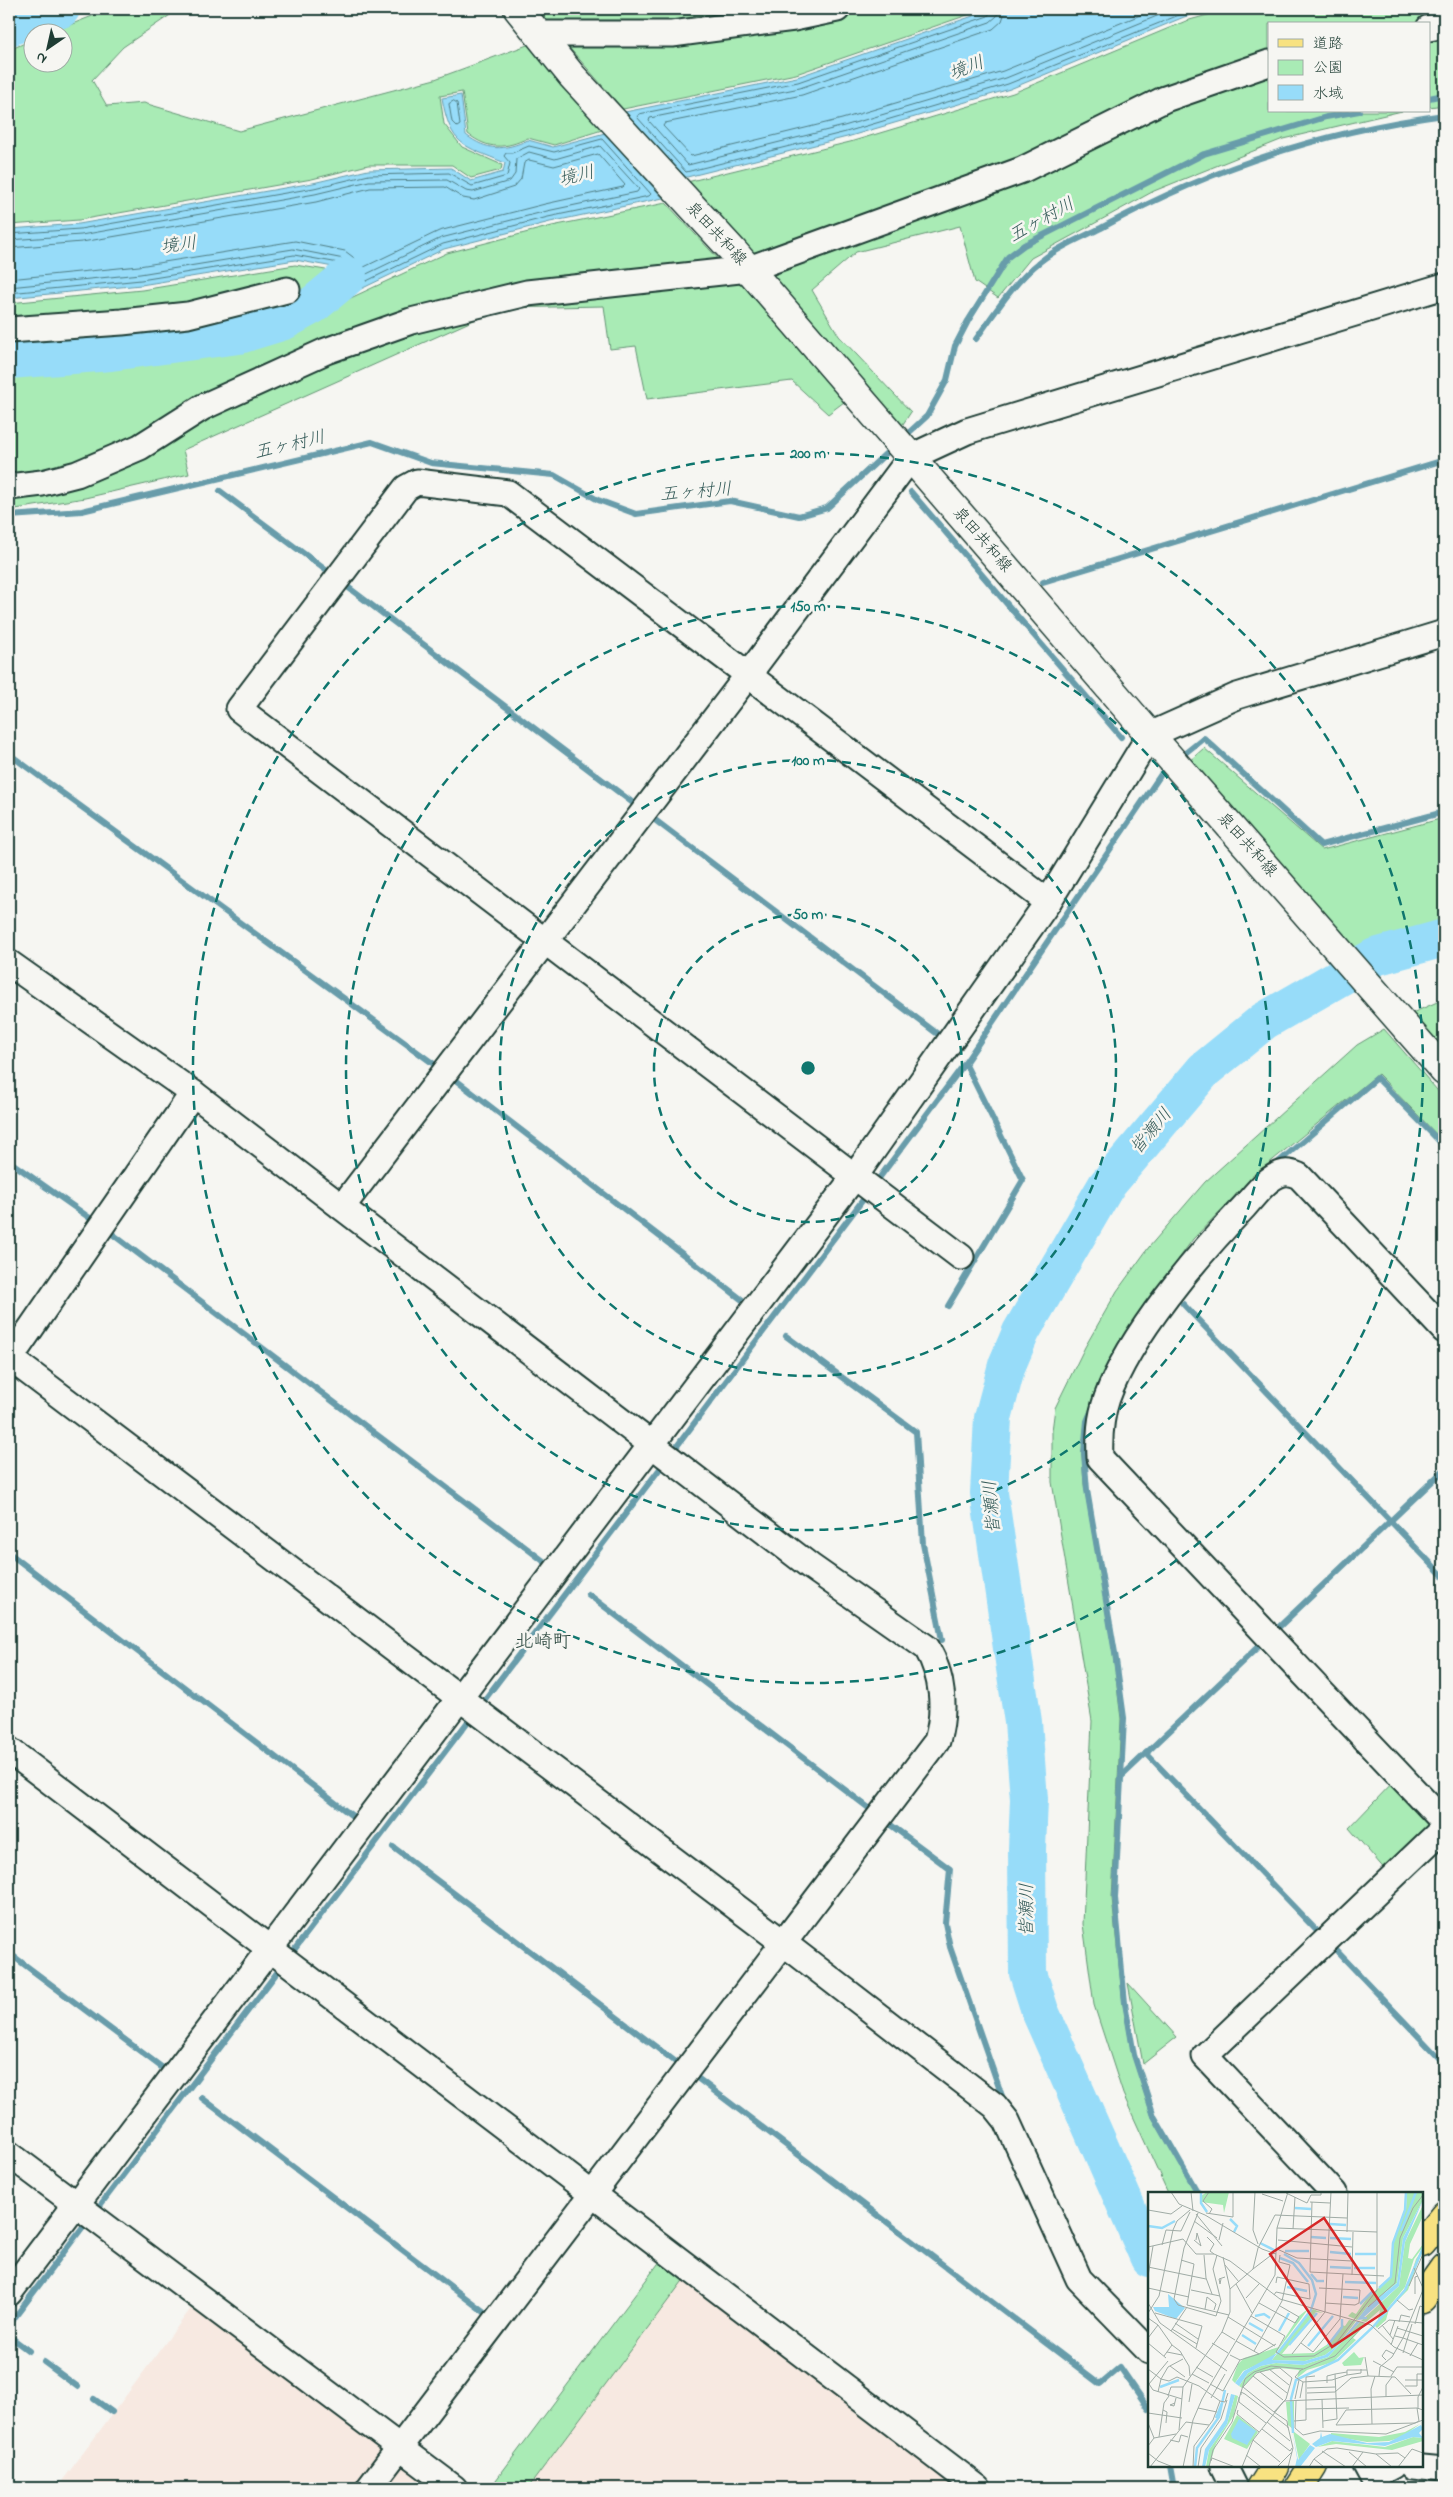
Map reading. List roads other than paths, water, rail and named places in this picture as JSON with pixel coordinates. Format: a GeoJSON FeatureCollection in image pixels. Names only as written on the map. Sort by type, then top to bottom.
{"type":"FeatureCollection","features":[{"type":"Feature","properties":{"kind":"main road","name":"泉田共和線"},"geometry":{"type":"LineString","coordinates":[[518,9],[537,34],[619,128],[741,260],[1154,740],[1330,938],[1444,1071]]}},
{"type":"Feature","properties":{"kind":"main road"},"geometry":{"type":"LineString","coordinates":[[1423,2242],[1444,2216]]}},
{"type":"Feature","properties":{"kind":"main road"},"geometry":{"type":"LineString","coordinates":[[1423,2298],[1444,2268]]}},
{"type":"Feature","properties":{"kind":"main road"},"geometry":{"type":"LineString","coordinates":[[1261,2488],[1274,2467]]}},
{"type":"Feature","properties":{"kind":"main road"},"geometry":{"type":"LineString","coordinates":[[1299,2488],[1312,2467]]}},
{"type":"Feature","properties":{"kind":"street"},"geometry":{"type":"LineString","coordinates":[[537,34],[672,34],[794,18],[837,9]]}},
{"type":"Feature","properties":{"kind":"street"},"geometry":{"type":"LineString","coordinates":[[1430,28],[1444,25]]}},
{"type":"Feature","properties":{"kind":"street"},"geometry":{"type":"LineString","coordinates":[[9,488],[42,483],[77,474],[140,447],[203,407],[326,351],[411,321],[527,293],[741,260],[1022,170],[1165,99],[1268,63]]}},
{"type":"Feature","properties":{"kind":"street"},"geometry":{"type":"LineString","coordinates":[[342,1207],[748,675],[909,455],[967,431],[1444,286]]}},
{"type":"Feature","properties":{"kind":"street"},"geometry":{"type":"LineString","coordinates":[[9,330],[188,315],[287,290]]}},
{"type":"Feature","properties":{"kind":"street"},"geometry":{"type":"LineString","coordinates":[[961,1257],[239,709],[406,488],[417,482],[508,494],[1048,902]]}},
{"type":"Feature","properties":{"kind":"street"},"geometry":{"type":"LineString","coordinates":[[9,2293],[87,2212],[281,1957],[462,1700],[859,1179],[1048,902],[1154,740],[1237,696],[1444,633]]}},
{"type":"Feature","properties":{"kind":"street"},"geometry":{"type":"LineString","coordinates":[[9,963],[193,1094],[810,1566],[927,1648],[936,1665],[942,1722],[937,1741],[785,1944],[369,2488]]}},
{"type":"Feature","properties":{"kind":"street"},"geometry":{"type":"LineString","coordinates":[[193,1094],[10,1359],[785,1944],[995,2106],[1008,2121],[1079,2279],[1148,2351]]}},
{"type":"Feature","properties":{"kind":"street"},"geometry":{"type":"LineString","coordinates":[[1444,1330],[1298,1176],[1291,1173],[1283,1173],[1268,1182],[1207,1245],[1150,1321],[1123,1363],[1107,1398],[1099,1428],[1100,1458],[1444,1822]]}},
{"type":"Feature","properties":{"kind":"street"},"geometry":{"type":"LineString","coordinates":[[9,1750],[978,2488]]}},
{"type":"Feature","properties":{"kind":"street"},"geometry":{"type":"LineString","coordinates":[[1333,2192],[1205,2056],[1444,1828]]}},
{"type":"Feature","properties":{"kind":"street"},"geometry":{"type":"LineString","coordinates":[[9,2154],[454,2488]]}},
{"type":"Feature","properties":{"kind":"street"},"geometry":{"type":"LineString","coordinates":[[1224,2467],[1235,2488]]}},
{"type":"Feature","properties":{"kind":"street"},"geometry":{"type":"LineString","coordinates":[[1423,2467],[1444,2469]]}},
{"type":"Feature","properties":{"kind":"water","name":"境川"},"geometry":{"type":"Polygon","coordinates":[[[993,9],[1212,9],[1184,17],[1010,89],[847,137],[683,178],[625,112],[797,77],[993,9]]]}},
{"type":"Feature","properties":{"kind":"water","name":"境川"},"geometry":{"type":"Polygon","coordinates":[[[461,95],[466,135],[481,144],[496,148],[519,144],[528,140],[553,147],[605,133],[663,198],[550,222],[444,249],[311,313],[303,298],[339,268],[295,260],[141,285],[9,298],[9,229],[79,224],[313,183],[368,170],[451,168],[471,181],[503,172],[505,163],[461,142],[450,126],[442,98],[461,95]]]}},
{"type":"Feature","properties":{"kind":"waterway"},"geometry":{"type":"LineString","coordinates":[[9,27],[61,9]]}},
{"type":"Feature","properties":{"kind":"waterway","name":"五ヶ村川"},"geometry":{"type":"LineString","coordinates":[[1430,98],[1444,95]]}},
{"type":"Feature","properties":{"kind":"waterway","name":"五ヶ村川"},"geometry":{"type":"LineString","coordinates":[[903,438],[927,416],[947,380],[955,346],[968,321],[1008,257],[1024,245],[1204,154],[1326,117],[1354,112]]}},
{"type":"Feature","properties":{"kind":"waterway"},"geometry":{"type":"LineString","coordinates":[[976,339],[998,308],[1031,269],[1062,247],[1141,207],[1224,171],[1311,142],[1399,122],[1444,115]]}},
{"type":"Feature","properties":{"kind":"waterway"},"geometry":{"type":"LineString","coordinates":[[9,360],[111,352],[239,335],[284,321],[313,305],[348,276]]}},
{"type":"Feature","properties":{"kind":"waterway","name":"五ヶ村川"},"geometry":{"type":"LineString","coordinates":[[9,516],[82,511],[372,442],[431,463],[554,475],[598,500],[636,514],[730,501],[799,516],[827,508],[894,446]]}},
{"type":"Feature","properties":{"kind":"waterway"},"geometry":{"type":"LineString","coordinates":[[1043,582],[1444,460]]}},
{"type":"Feature","properties":{"kind":"waterway"},"geometry":{"type":"LineString","coordinates":[[220,491],[331,574]]}},
{"type":"Feature","properties":{"kind":"waterway"},"geometry":{"type":"LineString","coordinates":[[911,492],[1121,737]]}},
{"type":"Feature","properties":{"kind":"waterway"},"geometry":{"type":"LineString","coordinates":[[345,585],[637,806]]}},
{"type":"Feature","properties":{"kind":"waterway"},"geometry":{"type":"LineString","coordinates":[[1179,758],[1204,738],[1321,845],[1444,812]]}},
{"type":"Feature","properties":{"kind":"waterway"},"geometry":{"type":"LineString","coordinates":[[9,754],[438,1067]]}},
{"type":"Feature","properties":{"kind":"waterway"},"geometry":{"type":"LineString","coordinates":[[874,1185],[965,1063],[1164,770],[1169,766]]}},
{"type":"Feature","properties":{"kind":"waterway"},"geometry":{"type":"LineString","coordinates":[[651,817],[939,1035]]}},
{"type":"Feature","properties":{"kind":"waterway","name":"皆瀬川"},"geometry":{"type":"LineString","coordinates":[[1148,2256],[1040,2011],[1028,1973],[1027,1849],[1029,1799],[1023,1722],[989,1493],[993,1418],[1007,1365],[1021,1332],[1106,1186],[1204,1070],[1264,1021],[1375,957],[1444,938]]}},
{"type":"Feature","properties":{"kind":"waterway"},"geometry":{"type":"LineString","coordinates":[[948,1306],[1023,1180],[965,1063]]}},
{"type":"Feature","properties":{"kind":"waterway"},"geometry":{"type":"LineString","coordinates":[[453,1078],[745,1302]]}},
{"type":"Feature","properties":{"kind":"waterway"},"geometry":{"type":"LineString","coordinates":[[1274,1166],[1377,1078],[1444,1146]]}},
{"type":"Feature","properties":{"kind":"waterway"},"geometry":{"type":"LineString","coordinates":[[9,1161],[94,1221]]}},
{"type":"Feature","properties":{"kind":"waterway"},"geometry":{"type":"LineString","coordinates":[[671,1454],[868,1193]]}},
{"type":"Feature","properties":{"kind":"waterway"},"geometry":{"type":"LineString","coordinates":[[111,1233],[550,1566]]}},
{"type":"Feature","properties":{"kind":"waterway"},"geometry":{"type":"LineString","coordinates":[[1183,1304],[1444,1577]]}},
{"type":"Feature","properties":{"kind":"waterway"},"geometry":{"type":"LineString","coordinates":[[786,1336],[916,1432],[923,1544],[942,1640]]}},
{"type":"Feature","properties":{"kind":"waterway"},"geometry":{"type":"LineString","coordinates":[[1092,1410],[1087,1421],[1084,1453],[1087,1490],[1115,1653],[1124,1718],[1115,1898],[1125,2003],[1134,2055],[1154,2116],[1197,2192]]}},
{"type":"Feature","properties":{"kind":"waterway"},"geometry":{"type":"LineString","coordinates":[[479,1707],[665,1462]]}},
{"type":"Feature","properties":{"kind":"waterway"},"geometry":{"type":"LineString","coordinates":[[1280,1626],[1444,1470]]}},
{"type":"Feature","properties":{"kind":"waterway"},"geometry":{"type":"LineString","coordinates":[[9,1553],[355,1818]]}},
{"type":"Feature","properties":{"kind":"waterway"},"geometry":{"type":"LineString","coordinates":[[588,1594],[874,1812]]}},
{"type":"Feature","properties":{"kind":"waterway"},"geometry":{"type":"LineString","coordinates":[[1122,1776],[1262,1643]]}},
{"type":"Feature","properties":{"kind":"waterway"},"geometry":{"type":"LineString","coordinates":[[288,1958],[473,1715]]}},
{"type":"Feature","properties":{"kind":"waterway"},"geometry":{"type":"LineString","coordinates":[[1146,1753],[1317,1931]]}},
{"type":"Feature","properties":{"kind":"waterway"},"geometry":{"type":"LineString","coordinates":[[888,1823],[950,1869],[945,1923],[950,1947],[1002,2096]]}},
{"type":"Feature","properties":{"kind":"waterway"},"geometry":{"type":"LineString","coordinates":[[393,1847],[681,2066]]}},
{"type":"Feature","properties":{"kind":"waterway"},"geometry":{"type":"LineString","coordinates":[[1336,1950],[1444,2063]]}},
{"type":"Feature","properties":{"kind":"waterway"},"geometry":{"type":"LineString","coordinates":[[9,1953],[164,2069]]}},
{"type":"Feature","properties":{"kind":"waterway"},"geometry":{"type":"LineString","coordinates":[[95,2212],[282,1966]]}},
{"type":"Feature","properties":{"kind":"waterway"},"geometry":{"type":"LineString","coordinates":[[696,2077],[1100,2384],[1120,2367],[1148,2408]]}},
{"type":"Feature","properties":{"kind":"waterway"},"geometry":{"type":"LineString","coordinates":[[202,2098],[487,2314]]}},
{"type":"Feature","properties":{"kind":"waterway"},"geometry":{"type":"LineString","coordinates":[[9,2325],[88,2220]]}},
{"type":"Feature","properties":{"kind":"waterway"},"geometry":{"type":"LineString","coordinates":[[9,2336],[29,2351]]}},
{"type":"Feature","properties":{"kind":"waterway"},"geometry":{"type":"LineString","coordinates":[[44,2362],[78,2387]]}},
{"type":"Feature","properties":{"kind":"waterway"},"geometry":{"type":"LineString","coordinates":[[94,2399],[112,2412]]}},
{"type":"Feature","properties":{"kind":"waterway"},"geometry":{"type":"LineString","coordinates":[[1170,2467],[1174,2488]]}},
{"type":"Feature","properties":{"kind":"district","name":"北崎町"},"geometry":{"type":"Point","coordinates":[543,1642]}}]}
